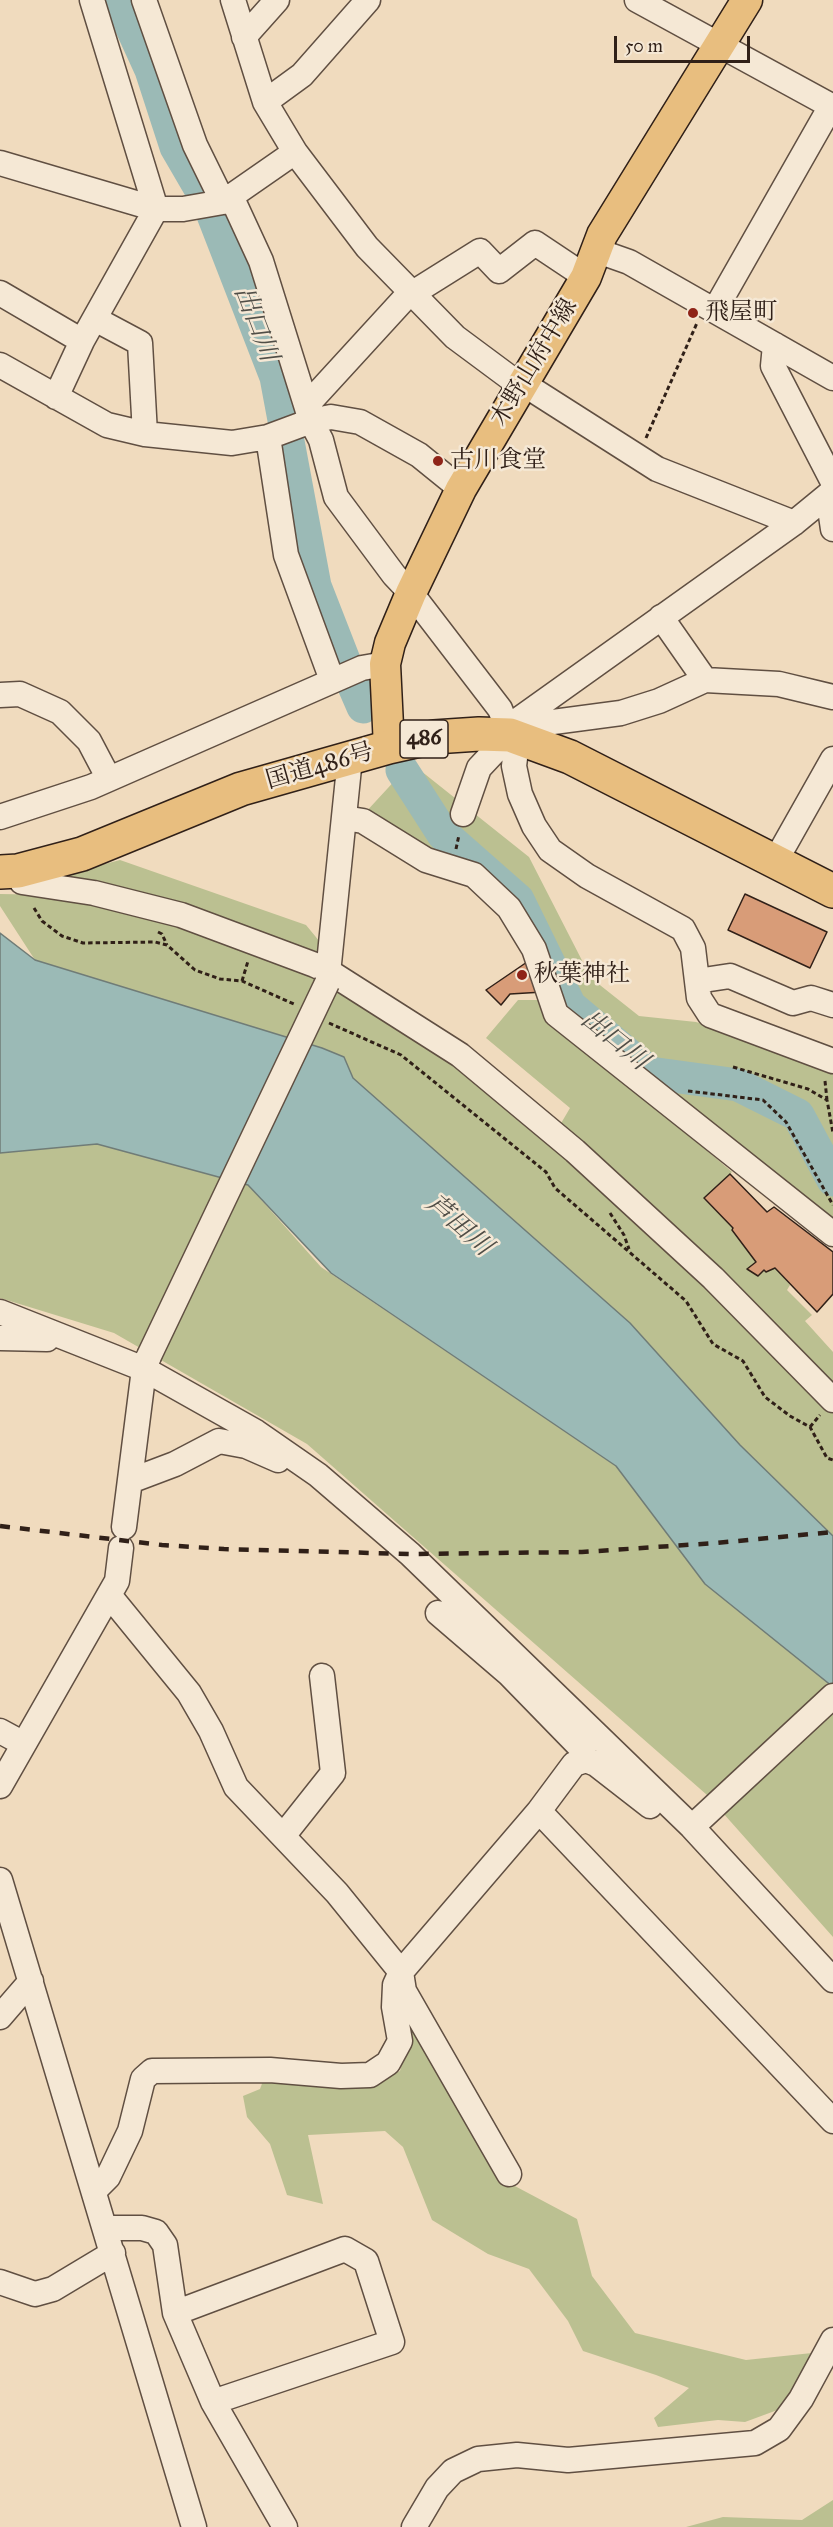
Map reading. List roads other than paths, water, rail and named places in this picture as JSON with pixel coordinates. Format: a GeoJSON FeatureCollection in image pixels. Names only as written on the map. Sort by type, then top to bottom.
{"type":"FeatureCollection","features":[{"type":"Feature","properties":{"kind":"highway","name":"国道486号"},"geometry":{"type":"LineString","coordinates":[[9,872],[82,854],[241,789],[389,747],[435,737],[479,734],[510,735],[570,757],[833,891]]}},
{"type":"Feature","properties":{"kind":"main road","name":"木野山府中線"},"geometry":{"type":"LineString","coordinates":[[389,747],[373,666],[390,643],[411,593],[461,489],[590,263],[602,235],[747,0]]}},
{"type":"Feature","properties":{"kind":"street"},"geometry":{"type":"LineString","coordinates":[[56,397],[82,341],[156,209],[92,0]]}},
{"type":"Feature","properties":{"kind":"street"},"geometry":{"type":"LineString","coordinates":[[233,0],[265,102],[295,152],[367,247],[455,337],[521,386],[533,390],[657,469],[794,523]]}},
{"type":"Feature","properties":{"kind":"street"},"geometry":{"type":"LineString","coordinates":[[244,37],[278,0]]}},
{"type":"Feature","properties":{"kind":"street"},"geometry":{"type":"LineString","coordinates":[[265,102],[302,75],[368,0]]}},
{"type":"Feature","properties":{"kind":"street"},"geometry":{"type":"LineString","coordinates":[[637,0],[832,106],[710,308]]}},
{"type":"Feature","properties":{"kind":"street"},"geometry":{"type":"LineString","coordinates":[[149,2],[195,145],[261,261],[309,413],[321,440],[336,497],[394,575],[411,593],[500,709],[516,750],[514,766],[520,794],[534,826],[550,850],[587,876],[683,929],[693,948],[699,998],[710,1015],[833,1061]]}},
{"type":"Feature","properties":{"kind":"street"},"geometry":{"type":"LineString","coordinates":[[0,164],[156,209],[183,209],[227,199],[295,152]]}},
{"type":"Feature","properties":{"kind":"street"},"geometry":{"type":"LineString","coordinates":[[0,365],[107,425],[145,434],[232,443],[268,437],[309,413],[405,298],[480,251],[499,271],[535,243],[590,263],[629,262],[833,378]]}},
{"type":"Feature","properties":{"kind":"street"},"geometry":{"type":"LineString","coordinates":[[0,293],[82,341]]}},
{"type":"Feature","properties":{"kind":"street"},"geometry":{"type":"LineString","coordinates":[[95,319],[140,343],[145,434]]}},
{"type":"Feature","properties":{"kind":"street"},"geometry":{"type":"LineString","coordinates":[[775,345],[773,366],[831,489],[833,529]]}},
{"type":"Feature","properties":{"kind":"street"},"geometry":{"type":"LineString","coordinates":[[309,413],[360,422],[420,455],[461,489]]}},
{"type":"Feature","properties":{"kind":"street"},"geometry":{"type":"LineString","coordinates":[[268,437],[286,555],[332,681]]}},
{"type":"Feature","properties":{"kind":"street"},"geometry":{"type":"LineString","coordinates":[[463,814],[479,768],[510,735],[518,720],[794,523],[831,489]]}},
{"type":"Feature","properties":{"kind":"street"},"geometry":{"type":"LineString","coordinates":[[662,617],[705,680]]}},
{"type":"Feature","properties":{"kind":"street"},"geometry":{"type":"LineString","coordinates":[[0,817],[109,780],[332,681],[373,666]]}},
{"type":"Feature","properties":{"kind":"street"},"geometry":{"type":"LineString","coordinates":[[510,735],[538,724],[621,713],[659,701],[705,680],[779,684],[833,697]]}},
{"type":"Feature","properties":{"kind":"street"},"geometry":{"type":"LineString","coordinates":[[0,695],[20,694],[60,712],[89,741],[109,780]]}},
{"type":"Feature","properties":{"kind":"street"},"geometry":{"type":"LineString","coordinates":[[0,1786],[117,1581],[146,1363],[328,977],[350,758]]}},
{"type":"Feature","properties":{"kind":"street"},"geometry":{"type":"LineString","coordinates":[[776,860],[833,759]]}},
{"type":"Feature","properties":{"kind":"street"},"geometry":{"type":"LineString","coordinates":[[344,818],[363,820],[426,860],[474,875],[509,908],[534,948],[556,1014],[833,1234]]}},
{"type":"Feature","properties":{"kind":"street"},"geometry":{"type":"LineString","coordinates":[[9,872],[21,882],[94,893],[181,915],[328,977],[460,1055],[575,1151],[713,1278],[833,1400]]}},
{"type":"Feature","properties":{"kind":"street"},"geometry":{"type":"LineString","coordinates":[[697,981],[730,976],[792,1003],[812,998],[833,1005]]}},
{"type":"Feature","properties":{"kind":"street"},"geometry":{"type":"LineString","coordinates":[[0,1312],[146,1363],[256,1432],[318,1475],[410,1554],[671,1815]]}},
{"type":"Feature","properties":{"kind":"street"},"geometry":{"type":"LineString","coordinates":[[0,1338],[47,1339],[52,1332]]}},
{"type":"Feature","properties":{"kind":"street"},"geometry":{"type":"LineString","coordinates":[[130,1481],[175,1464],[219,1441],[246,1446],[292,1466],[300,1463]]}},
{"type":"Feature","properties":{"kind":"street"},"geometry":{"type":"LineString","coordinates":[[109,1595],[189,1693],[211,1731],[236,1787],[337,1893],[401,1972],[404,1991],[509,2174]]}},
{"type":"Feature","properties":{"kind":"street"},"geometry":{"type":"LineString","coordinates":[[438,1612],[509,1674],[583,1750],[586,1760]]}},
{"type":"Feature","properties":{"kind":"street"},"geometry":{"type":"LineString","coordinates":[[283,1836],[333,1773],[322,1676]]}},
{"type":"Feature","properties":{"kind":"street"},"geometry":{"type":"LineString","coordinates":[[692,1827],[833,1696]]}},
{"type":"Feature","properties":{"kind":"street"},"geometry":{"type":"LineString","coordinates":[[0,1731],[24,1744]]}},
{"type":"Feature","properties":{"kind":"street"},"geometry":{"type":"LineString","coordinates":[[94,2192],[108,2177],[130,2131],[143,2079],[152,2071],[270,2070],[341,2076],[370,2075],[388,2063],[399,2041],[394,2007],[395,1985],[401,1972],[539,1810],[574,1764],[586,1760],[596,1764],[692,1827],[833,1980]]}},
{"type":"Feature","properties":{"kind":"street"},"geometry":{"type":"LineString","coordinates":[[539,1810],[833,2121]]}},
{"type":"Feature","properties":{"kind":"street"},"geometry":{"type":"LineString","coordinates":[[0,1880],[194,2527]]}},
{"type":"Feature","properties":{"kind":"street"},"geometry":{"type":"LineString","coordinates":[[0,2017],[31,1981]]}},
{"type":"Feature","properties":{"kind":"street"},"geometry":{"type":"LineString","coordinates":[[105,2228],[142,2228],[156,2232],[165,2245],[175,2313],[213,2402],[285,2527]]}},
{"type":"Feature","properties":{"kind":"street"},"geometry":{"type":"LineString","coordinates":[[175,2313],[345,2249],[366,2261],[392,2342],[213,2402]]}},
{"type":"Feature","properties":{"kind":"street"},"geometry":{"type":"LineString","coordinates":[[0,2283],[35,2294],[53,2289],[113,2253]]}},
{"type":"Feature","properties":{"kind":"street"},"geometry":{"type":"LineString","coordinates":[[414,2527],[437,2488],[453,2471],[478,2459],[517,2455],[568,2460],[754,2443],[778,2429],[801,2399],[833,2340]]}},
{"type":"Feature","properties":{"kind":"water","name":"芦田川"},"geometry":{"type":"Polygon","coordinates":[[[0,933],[35,960],[322,1048],[344,1057],[353,1078],[630,1323],[740,1445],[833,1536],[833,1687],[705,1584],[616,1466],[331,1273],[248,1185],[97,1144],[0,1153],[0,933]]]}},
{"type":"Feature","properties":{"kind":"waterway","name":"出口川"},"geometry":{"type":"LineString","coordinates":[[119,0],[151,70],[176,147],[208,202],[276,377],[315,586],[345,663]]}},
{"type":"Feature","properties":{"kind":"waterway","name":"出口川"},"geometry":{"type":"LineString","coordinates":[[353,684],[363,707]]}},
{"type":"Feature","properties":{"kind":"waterway","name":"出口川"},"geometry":{"type":"LineString","coordinates":[[402,770],[443,834],[518,900],[570,1006],[650,1073],[738,1085],[798,1115],[833,1180]]}},
{"type":"Feature","properties":{"kind":"railway"},"geometry":{"type":"LineString","coordinates":[[0,1526],[162,1545],[410,1554],[582,1552],[833,1532]]}},
{"type":"Feature","properties":{"kind":"place","name":"飛屋町"},"geometry":{"type":"Point","coordinates":[693,313]}},
{"type":"Feature","properties":{"kind":"place","name":"古川食堂"},"geometry":{"type":"Point","coordinates":[438,461]}},
{"type":"Feature","properties":{"kind":"place","name":"秋葉神社"},"geometry":{"type":"Point","coordinates":[522,975]}}]}
